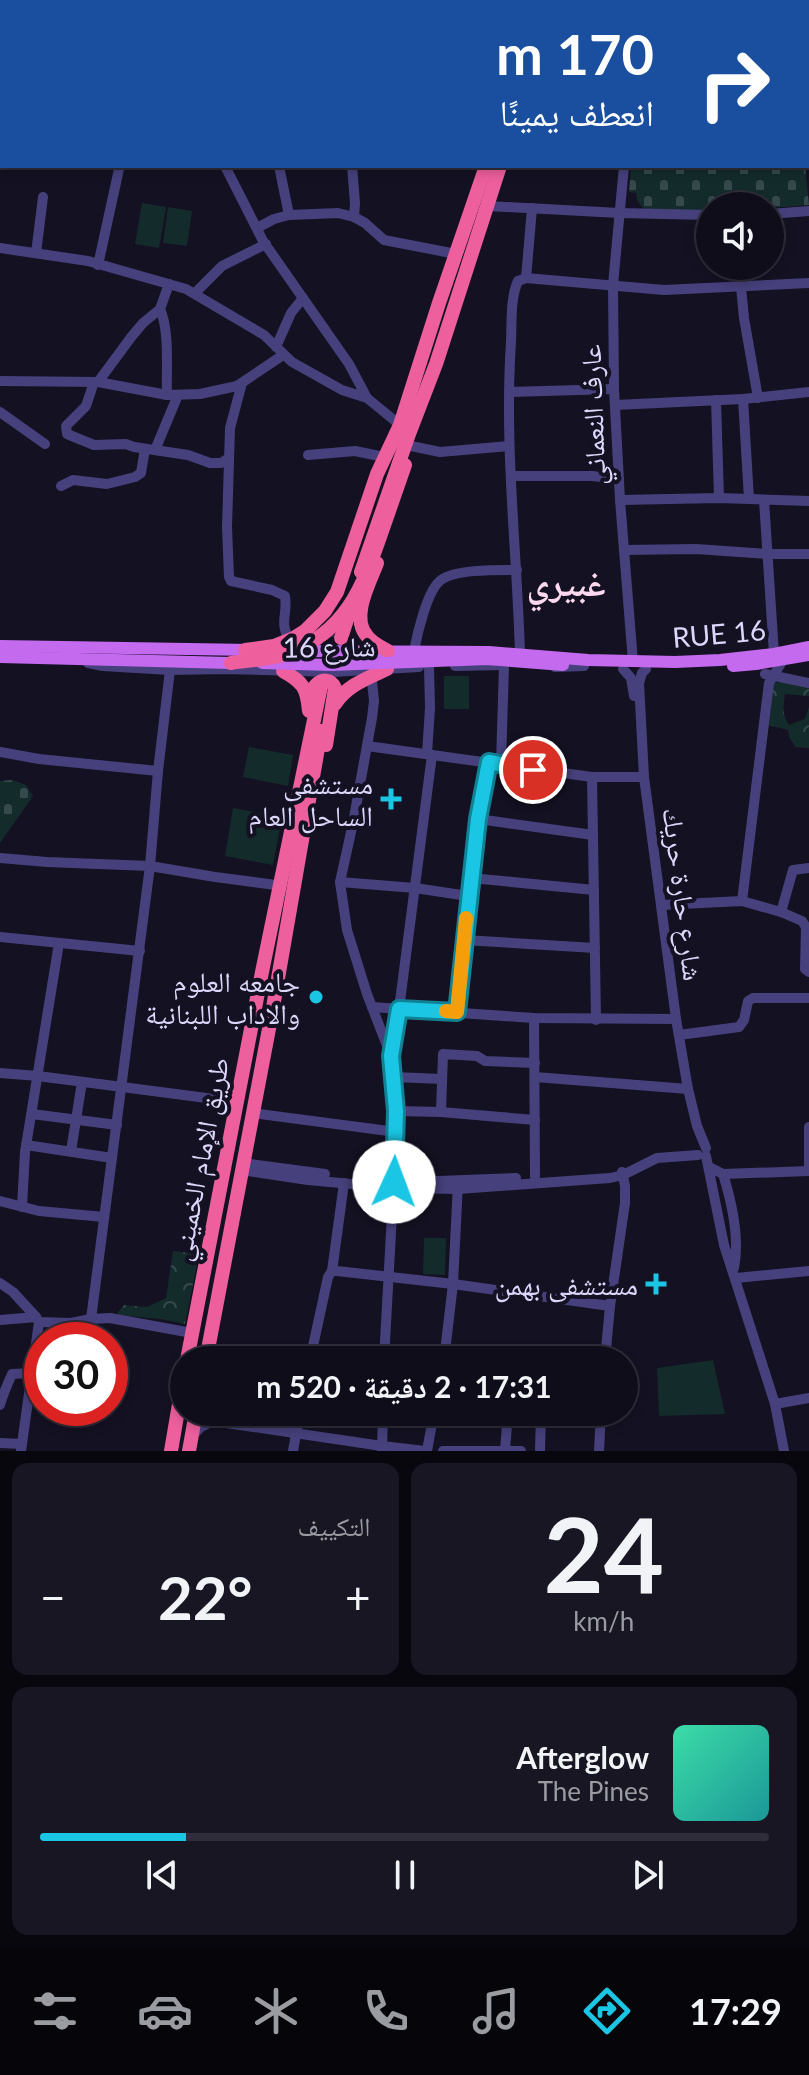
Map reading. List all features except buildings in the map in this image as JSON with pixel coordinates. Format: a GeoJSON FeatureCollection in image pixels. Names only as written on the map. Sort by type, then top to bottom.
{"type":"FeatureCollection","features":[{"type":"Feature","properties":{"kind":"highway"},"geometry":{"type":"LineString","coordinates":[[479,168],[480,205]]}},
{"type":"Feature","properties":{"kind":"highway"},"geometry":{"type":"LineString","coordinates":[[337,637],[436,364],[480,205],[486,168]]}},
{"type":"Feature","properties":{"kind":"highway"},"geometry":{"type":"LineString","coordinates":[[231,663],[287,654],[318,639],[353,601],[369,568],[406,440],[439,303],[456,254],[501,168]]}},
{"type":"Feature","properties":{"kind":"highway"},"geometry":{"type":"LineString","coordinates":[[406,440],[402,489],[352,632],[346,642],[327,640],[326,625],[372,487],[384,457],[406,440]]}},
{"type":"Feature","properties":{"kind":"highway"},"geometry":{"type":"LineString","coordinates":[[245,650],[274,646],[305,631],[325,611],[341,583]]}},
{"type":"Feature","properties":{"kind":"highway"},"geometry":{"type":"LineString","coordinates":[[362,606],[361,620],[365,634],[388,651]]}},
{"type":"Feature","properties":{"kind":"highway"},"geometry":{"type":"LineString","coordinates":[[283,671],[304,687],[309,711]]}},
{"type":"Feature","properties":{"kind":"highway"},"geometry":{"type":"LineString","coordinates":[[332,712],[344,692],[376,672]]}},
{"type":"Feature","properties":{"kind":"highway"},"geometry":{"type":"LineString","coordinates":[[277,903],[276,885],[284,833],[309,711],[315,686],[325,680],[332,682],[335,688],[332,712],[307,849],[296,877]]}},
{"type":"Feature","properties":{"kind":"highway","name":"طريق الإمام الخميني"},"geometry":{"type":"LineString","coordinates":[[190,1346],[277,903],[325,687],[272,1013],[208,1346]]}},
{"type":"Feature","properties":{"kind":"highway"},"geometry":{"type":"LineString","coordinates":[[256,1009],[272,1013]]}},
{"type":"Feature","properties":{"kind":"highway"},"geometry":{"type":"LineString","coordinates":[[198,1299],[216,1303]]}},
{"type":"Feature","properties":{"kind":"highway"},"geometry":{"type":"LineString","coordinates":[[171,1451],[175,1426]]}},
{"type":"Feature","properties":{"kind":"highway"},"geometry":{"type":"LineString","coordinates":[[189,1451],[194,1426]]}},
{"type":"Feature","properties":{"kind":"main road","name":"شارع 16"},"geometry":{"type":"LineString","coordinates":[[0,646],[435,651],[520,654],[634,667]]}},
{"type":"Feature","properties":{"kind":"main road","name":"RUE 16"},"geometry":{"type":"LineString","coordinates":[[634,667],[778,657],[809,647]]}},
{"type":"Feature","properties":{"kind":"main road"},"geometry":{"type":"LineString","coordinates":[[433,666],[427,660],[428,655],[435,651]]}},
{"type":"Feature","properties":{"kind":"main road","name":"شارع 16"},"geometry":{"type":"LineString","coordinates":[[0,657],[331,665],[487,659],[766,674],[778,657],[809,655]]}},
{"type":"Feature","properties":{"kind":"street"},"geometry":{"type":"LineString","coordinates":[[226,168],[266,244],[349,364],[367,398],[406,440],[440,452],[509,446]]}},
{"type":"Feature","properties":{"kind":"street"},"geometry":{"type":"LineString","coordinates":[[279,168],[289,215]]}},
{"type":"Feature","properties":{"kind":"street"},"geometry":{"type":"LineString","coordinates":[[352,168],[354,217]]}},
{"type":"Feature","properties":{"kind":"street","name":"عارف النعماني"},"geometry":{"type":"LineString","coordinates":[[624,168],[613,285],[614,389],[634,667]]}},
{"type":"Feature","properties":{"kind":"street"},"geometry":{"type":"LineString","coordinates":[[98,265],[119,169]]}},
{"type":"Feature","properties":{"kind":"street"},"geometry":{"type":"LineString","coordinates":[[36,253],[43,197]]}},
{"type":"Feature","properties":{"kind":"street"},"geometry":{"type":"LineString","coordinates":[[480,205],[696,215]]}},
{"type":"Feature","properties":{"kind":"street"},"geometry":{"type":"LineString","coordinates":[[526,278],[532,208]]}},
{"type":"Feature","properties":{"kind":"street"},"geometry":{"type":"LineString","coordinates":[[784,213],[809,211]]}},
{"type":"Feature","properties":{"kind":"street"},"geometry":{"type":"LineString","coordinates":[[257,228],[289,215],[338,213],[365,223],[384,240],[456,254]]}},
{"type":"Feature","properties":{"kind":"street"},"geometry":{"type":"LineString","coordinates":[[195,293],[222,266],[266,244]]}},
{"type":"Feature","properties":{"kind":"street"},"geometry":{"type":"LineString","coordinates":[[0,248],[76,259],[195,293],[264,335],[279,351],[342,390],[367,398]]}},
{"type":"Feature","properties":{"kind":"street"},"geometry":{"type":"LineString","coordinates":[[520,654],[509,446],[509,392],[515,287],[518,281],[526,278],[664,290],[809,283]]}},
{"type":"Feature","properties":{"kind":"street"},"geometry":{"type":"LineString","coordinates":[[169,284],[160,309],[143,323],[96,382],[86,406],[66,426],[67,434],[94,445],[126,444],[188,455],[210,463],[221,463],[229,458]]}},
{"type":"Feature","properties":{"kind":"street"},"geometry":{"type":"LineString","coordinates":[[741,287],[758,398]]}},
{"type":"Feature","properties":{"kind":"street"},"geometry":{"type":"LineString","coordinates":[[0,381],[96,382],[172,395],[231,389],[279,351],[291,313],[303,298]]}},
{"type":"Feature","properties":{"kind":"street"},"geometry":{"type":"LineString","coordinates":[[61,486],[73,480],[107,484],[141,473],[172,395],[164,317],[160,309]]}},
{"type":"Feature","properties":{"kind":"street"},"geometry":{"type":"LineString","coordinates":[[242,383],[231,422],[229,577],[231,581],[285,596],[283,627],[289,640]]}},
{"type":"Feature","properties":{"kind":"street"},"geometry":{"type":"LineString","coordinates":[[509,392],[614,389]]}},
{"type":"Feature","properties":{"kind":"street"},"geometry":{"type":"LineString","coordinates":[[615,405],[758,398],[809,392]]}},
{"type":"Feature","properties":{"kind":"street"},"geometry":{"type":"LineString","coordinates":[[743,399],[749,499]]}},
{"type":"Feature","properties":{"kind":"street"},"geometry":{"type":"LineString","coordinates":[[716,400],[719,498]]}},
{"type":"Feature","properties":{"kind":"street"},"geometry":{"type":"LineString","coordinates":[[0,412],[45,444]]}},
{"type":"Feature","properties":{"kind":"street"},"geometry":{"type":"LineString","coordinates":[[308,455],[355,451],[384,457]]}},
{"type":"Feature","properties":{"kind":"street"},"geometry":{"type":"LineString","coordinates":[[511,476],[619,479]]}},
{"type":"Feature","properties":{"kind":"street"},"geometry":{"type":"LineString","coordinates":[[620,500],[719,498],[809,501]]}},
{"type":"Feature","properties":{"kind":"street"},"geometry":{"type":"LineString","coordinates":[[742,901],[766,674],[778,657],[764,500]]}},
{"type":"Feature","properties":{"kind":"street"},"geometry":{"type":"LineString","coordinates":[[624,550],[696,549],[809,554]]}},
{"type":"Feature","properties":{"kind":"street"},"geometry":{"type":"LineString","coordinates":[[414,651],[434,588],[442,579],[454,575],[517,570]]}},
{"type":"Feature","properties":{"kind":"street","name":"شارع 16"},"geometry":{"type":"LineString","coordinates":[[79,658],[95,665],[170,670],[376,672],[433,666],[584,666]]}},
{"type":"Feature","properties":{"kind":"street"},"geometry":{"type":"LineString","coordinates":[[457,1012],[478,819],[495,763],[504,665]]}},
{"type":"Feature","properties":{"kind":"street"},"geometry":{"type":"LineString","coordinates":[[391,1056],[415,888],[429,754],[433,666]]}},
{"type":"Feature","properties":{"kind":"street"},"geometry":{"type":"LineString","coordinates":[[634,667],[642,673],[638,718]]}},
{"type":"Feature","properties":{"kind":"street"},"geometry":{"type":"LineString","coordinates":[[634,667],[638,718]]}},
{"type":"Feature","properties":{"kind":"street"},"geometry":{"type":"LineString","coordinates":[[91,1319],[140,951],[170,670]]}},
{"type":"Feature","properties":{"kind":"street"},"geometry":{"type":"LineString","coordinates":[[376,672],[367,746],[340,882],[347,930],[391,1056],[394,1077],[396,1132],[385,1346]]}},
{"type":"Feature","properties":{"kind":"street"},"geometry":{"type":"LineString","coordinates":[[766,674],[809,683]]}},
{"type":"Feature","properties":{"kind":"street","name":"شارع حارة حريك"},"geometry":{"type":"LineString","coordinates":[[638,718],[637,752],[644,777],[688,1089],[724,1245],[775,1404],[784,1451]]}},
{"type":"Feature","properties":{"kind":"street"},"geometry":{"type":"LineString","coordinates":[[367,746],[592,777],[644,777]]}},
{"type":"Feature","properties":{"kind":"street"},"geometry":{"type":"LineString","coordinates":[[0,752],[158,771]]}},
{"type":"Feature","properties":{"kind":"street"},"geometry":{"type":"LineString","coordinates":[[592,777],[596,1020]]}},
{"type":"Feature","properties":{"kind":"street"},"geometry":{"type":"LineString","coordinates":[[478,819],[593,835]]}},
{"type":"Feature","properties":{"kind":"street"},"geometry":{"type":"LineString","coordinates":[[0,858],[150,866],[276,885]]}},
{"type":"Feature","properties":{"kind":"street"},"geometry":{"type":"LineString","coordinates":[[781,912],[793,870],[809,868]]}},
{"type":"Feature","properties":{"kind":"street"},"geometry":{"type":"LineString","coordinates":[[471,878],[594,890]]}},
{"type":"Feature","properties":{"kind":"street"},"geometry":{"type":"LineString","coordinates":[[340,882],[468,896]]}},
{"type":"Feature","properties":{"kind":"street"},"geometry":{"type":"LineString","coordinates":[[662,905],[742,901],[781,912],[805,924],[805,969],[809,972]]}},
{"type":"Feature","properties":{"kind":"street"},"geometry":{"type":"LineString","coordinates":[[0,937],[140,951]]}},
{"type":"Feature","properties":{"kind":"street"},"geometry":{"type":"LineString","coordinates":[[464,940],[595,948]]}},
{"type":"Feature","properties":{"kind":"street"},"geometry":{"type":"LineString","coordinates":[[22,1207],[26,1145],[59,943]]}},
{"type":"Feature","properties":{"kind":"street"},"geometry":{"type":"LineString","coordinates":[[679,1035],[739,1027],[744,1020],[748,1001],[753,998],[809,998]]}},
{"type":"Feature","properties":{"kind":"street"},"geometry":{"type":"LineString","coordinates":[[372,1007],[534,1018],[676,1019]]}},
{"type":"Feature","properties":{"kind":"street"},"geometry":{"type":"LineString","coordinates":[[534,1018],[535,1177]]}},
{"type":"Feature","properties":{"kind":"street"},"geometry":{"type":"LineString","coordinates":[[441,1112],[443,1054],[477,1056],[485,1061],[535,1063]]}},
{"type":"Feature","properties":{"kind":"street"},"geometry":{"type":"LineString","coordinates":[[0,1073],[237,1102]]}},
{"type":"Feature","properties":{"kind":"street"},"geometry":{"type":"LineString","coordinates":[[394,1077],[442,1079]]}},
{"type":"Feature","properties":{"kind":"street"},"geometry":{"type":"LineString","coordinates":[[535,1077],[688,1089]]}},
{"type":"Feature","properties":{"kind":"street"},"geometry":{"type":"LineString","coordinates":[[71,1151],[82,1082]]}},
{"type":"Feature","properties":{"kind":"street"},"geometry":{"type":"LineString","coordinates":[[396,1111],[535,1120]]}},
{"type":"Feature","properties":{"kind":"street"},"geometry":{"type":"LineString","coordinates":[[252,1113],[396,1132]]}},
{"type":"Feature","properties":{"kind":"street"},"geometry":{"type":"LineString","coordinates":[[32,1114],[117,1125]]}},
{"type":"Feature","properties":{"kind":"street"},"geometry":{"type":"LineString","coordinates":[[242,1166],[344,1183],[394,1185],[596,1180],[657,1158],[703,1154],[723,1174],[809,1170],[809,1127]]}},
{"type":"Feature","properties":{"kind":"street"},"geometry":{"type":"LineString","coordinates":[[26,1145],[112,1158]]}},
{"type":"Feature","properties":{"kind":"street"},"geometry":{"type":"LineString","coordinates":[[242,1166],[394,1185]]}},
{"type":"Feature","properties":{"kind":"street"},"geometry":{"type":"LineString","coordinates":[[458,1185],[622,1172]]}},
{"type":"Feature","properties":{"kind":"street"},"geometry":{"type":"LineString","coordinates":[[606,1346],[625,1203],[622,1172]]}},
{"type":"Feature","properties":{"kind":"street","name":"شارع حارة حريك"},"geometry":{"type":"LineString","coordinates":[[723,1174],[731,1202],[736,1243],[735,1274]]}},
{"type":"Feature","properties":{"kind":"street"},"geometry":{"type":"LineString","coordinates":[[313,1346],[328,1277],[332,1271],[344,1183]]}},
{"type":"Feature","properties":{"kind":"street"},"geometry":{"type":"LineString","coordinates":[[446,1346],[453,1284],[458,1185]]}},
{"type":"Feature","properties":{"kind":"street"},"geometry":{"type":"LineString","coordinates":[[0,1201],[39,1211],[104,1217]]}},
{"type":"Feature","properties":{"kind":"street"},"geometry":{"type":"LineString","coordinates":[[332,1271],[610,1306]]}},
{"type":"Feature","properties":{"kind":"street"},"geometry":{"type":"LineString","coordinates":[[735,1274],[809,1271]]}},
{"type":"Feature","properties":{"kind":"street"},"geometry":{"type":"LineString","coordinates":[[0,1283],[13,1292],[38,1322]]}},
{"type":"Feature","properties":{"kind":"street"},"geometry":{"type":"LineString","coordinates":[[0,1320],[38,1319],[71,1323],[110,1318],[192,1333]]}},
{"type":"Feature","properties":{"kind":"street"},"geometry":{"type":"LineString","coordinates":[[0,1405],[12,1374],[24,1373]]}},
{"type":"Feature","properties":{"kind":"street"},"geometry":{"type":"LineString","coordinates":[[775,1404],[809,1398]]}},
{"type":"Feature","properties":{"kind":"street"},"geometry":{"type":"LineString","coordinates":[[193,1435],[213,1421],[296,1432],[382,1449],[426,1451],[431,1426]]}},
{"type":"Feature","properties":{"kind":"street"},"geometry":{"type":"LineString","coordinates":[[0,1443],[22,1447],[25,1426]]}},
{"type":"Feature","properties":{"kind":"street"},"geometry":{"type":"LineString","coordinates":[[293,1451],[297,1426]]}},
{"type":"Feature","properties":{"kind":"street"},"geometry":{"type":"LineString","coordinates":[[382,1449],[383,1426]]}},
{"type":"Feature","properties":{"kind":"street"},"geometry":{"type":"LineString","coordinates":[[505,1451],[507,1426]]}},
{"type":"Feature","properties":{"kind":"street"},"geometry":{"type":"LineString","coordinates":[[540,1451],[541,1426]]}},
{"type":"Feature","properties":{"kind":"street"},"geometry":{"type":"LineString","coordinates":[[599,1451],[600,1426]]}},
{"type":"Feature","properties":{"kind":"street"},"geometry":{"type":"LineString","coordinates":[[443,1451],[521,1451]]}},
{"type":"Feature","properties":{"kind":"green space"},"geometry":{"type":"Polygon","coordinates":[[[631,168],[805,168],[809,205],[784,207],[784,192],[696,192],[696,212],[645,211],[636,193],[629,192],[631,168]]]}},
{"type":"Feature","properties":{"kind":"green space"},"geometry":{"type":"Polygon","coordinates":[[[142,203],[166,207],[159,248],[135,244],[142,203]]]}},
{"type":"Feature","properties":{"kind":"green space"},"geometry":{"type":"Polygon","coordinates":[[[168,207],[192,211],[187,246],[163,243],[168,207]]]}},
{"type":"Feature","properties":{"kind":"green space"},"geometry":{"type":"Polygon","coordinates":[[[444,676],[469,676],[469,709],[444,709],[444,676]]]}},
{"type":"Feature","properties":{"kind":"green space"},"geometry":{"type":"Polygon","coordinates":[[[773,683],[809,686],[809,696],[785,694],[784,706],[789,725],[805,719],[809,707],[809,748],[796,747],[788,730],[769,725],[773,683]]]}},
{"type":"Feature","properties":{"kind":"green space"},"geometry":{"type":"Polygon","coordinates":[[[249,747],[293,755],[288,786],[243,777],[249,747]]]}},
{"type":"Feature","properties":{"kind":"green space"},"geometry":{"type":"Polygon","coordinates":[[[12,780],[26,785],[33,796],[0,843],[0,781],[12,780]]]}},
{"type":"Feature","properties":{"kind":"green space"},"geometry":{"type":"Polygon","coordinates":[[[233,808],[282,817],[273,865],[225,856],[233,808]]]}},
{"type":"Feature","properties":{"kind":"green space"},"geometry":{"type":"Polygon","coordinates":[[[424,1238],[446,1238],[445,1275],[423,1274],[424,1238]]]}},
{"type":"Feature","properties":{"kind":"green space"},"geometry":{"type":"Polygon","coordinates":[[[173,1251],[199,1254],[185,1324],[116,1315],[124,1305],[147,1307],[166,1298],[173,1251]]]}},
{"type":"Feature","properties":{"kind":"green space"},"geometry":{"type":"Polygon","coordinates":[[[713,1360],[725,1414],[659,1416],[657,1368],[713,1360]]]}},
{"type":"Feature","properties":{"kind":"tunnel"},"geometry":{"type":"LineString","coordinates":[[323,678],[333,635]]}},
{"type":"Feature","properties":{"kind":"slow traffic"},"geometry":{"type":"LineString","coordinates":[[446,1011],[457,1012],[466,918]]}},
{"type":"Feature","properties":{"kind":"place","name":"مستشفى الساحل العام"},"geometry":{"type":"Point","coordinates":[391,799]}},
{"type":"Feature","properties":{"kind":"place","name":"جامعه العلوم والاداب اللبنانية"},"geometry":{"type":"Point","coordinates":[316,997]}},
{"type":"Feature","properties":{"kind":"place","name":"مستشفى بهمن"},"geometry":{"type":"Point","coordinates":[656,1284]}},
{"type":"Feature","properties":{"kind":"district","name":"غبيري"},"geometry":{"type":"Point","coordinates":[566,582]}},
{"type":"Feature","properties":{"kind":"route"},"geometry":{"type":"LineString","coordinates":[[394,1182],[396,1111],[391,1056],[399,1009],[457,1012],[468,896],[489,762],[533,770]]}}]}
